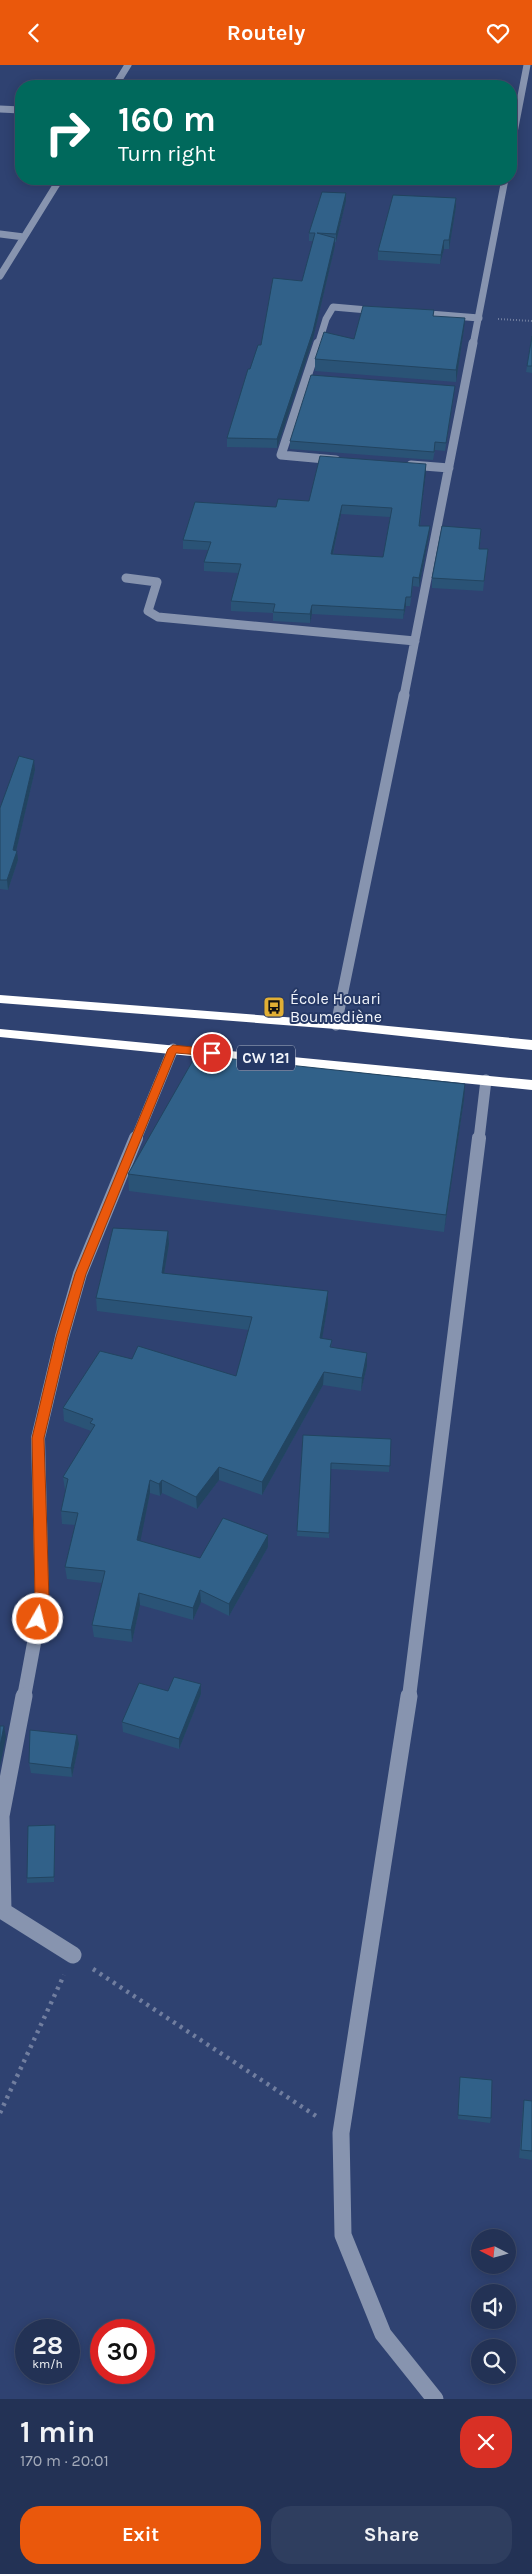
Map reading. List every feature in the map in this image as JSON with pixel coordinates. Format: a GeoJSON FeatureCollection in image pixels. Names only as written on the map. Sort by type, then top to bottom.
{"type":"FeatureCollection","features":[{"type":"Feature","properties":{"kind":"highway"},"geometry":{"type":"LineString","coordinates":[[0,999],[336,1025],[532,1045]]}},
{"type":"Feature","properties":{"kind":"highway","name":"CW 121"},"geometry":{"type":"LineString","coordinates":[[0,1033],[532,1085]]}},
{"type":"Feature","properties":{"kind":"street"},"geometry":{"type":"LineString","coordinates":[[119,80],[128,65]]}},
{"type":"Feature","properties":{"kind":"street"},"geometry":{"type":"LineString","coordinates":[[517,117],[527,65]]}},
{"type":"Feature","properties":{"kind":"street"},"geometry":{"type":"LineString","coordinates":[[0,109],[15,110]]}},
{"type":"Feature","properties":{"kind":"street"},"geometry":{"type":"LineString","coordinates":[[0,277],[56,185]]}},
{"type":"Feature","properties":{"kind":"street"},"geometry":{"type":"LineString","coordinates":[[336,1025],[449,468],[460,389],[479,318],[504,185]]}},
{"type":"Feature","properties":{"kind":"street"},"geometry":{"type":"LineString","coordinates":[[0,234],[24,237]]}},
{"type":"Feature","properties":{"kind":"street"},"geometry":{"type":"LineString","coordinates":[[350,461],[281,455],[310,377],[326,319],[332,307],[391,311]]}},
{"type":"Feature","properties":{"kind":"street"},"geometry":{"type":"LineString","coordinates":[[410,313],[479,318]]}},
{"type":"Feature","properties":{"kind":"street"},"geometry":{"type":"LineString","coordinates":[[400,464],[449,468]]}},
{"type":"Feature","properties":{"kind":"street"},"geometry":{"type":"LineString","coordinates":[[126,578],[157,582],[148,611],[158,617],[415,641]]}},
{"type":"Feature","properties":{"kind":"street"},"geometry":{"type":"LineString","coordinates":[[73,1955],[3,1911],[1,1816],[42,1600],[38,1438],[62,1337],[80,1274],[173,1049]]}},
{"type":"Feature","properties":{"kind":"street"},"geometry":{"type":"LineString","coordinates":[[435,2399],[383,2334],[343,2235],[341,2133],[416,1649],[486,1079]]}},
{"type":"Feature","properties":{"kind":"path"},"geometry":{"type":"LineString","coordinates":[[479,318],[532,321]]}},
{"type":"Feature","properties":{"kind":"path"},"geometry":{"type":"LineString","coordinates":[[0,2113],[73,1955],[341,2133]]}},
{"type":"Feature","properties":{"kind":"building"},"geometry":{"type":"Polygon","coordinates":[[[322,192],[346,193],[336,234],[317,233],[335,238],[313,331],[277,439],[227,438],[248,369],[250,369],[258,345],[261,345],[273,278],[302,281],[315,233],[309,233],[322,192]]]}},
{"type":"Feature","properties":{"kind":"building"},"geometry":{"type":"Polygon","coordinates":[[[393,195],[456,198],[449,240],[444,240],[441,255],[378,251],[393,195]]]}},
{"type":"Feature","properties":{"kind":"building"},"geometry":{"type":"Polygon","coordinates":[[[363,306],[434,310],[433,316],[465,318],[456,370],[315,359],[324,332],[354,339],[363,306]]]}},
{"type":"Feature","properties":{"kind":"building"},"geometry":{"type":"Polygon","coordinates":[[[532,336],[532,366],[527,366],[532,336]]]}},
{"type":"Feature","properties":{"kind":"building"},"geometry":{"type":"Polygon","coordinates":[[[311,375],[455,386],[446,443],[435,442],[434,452],[290,441],[311,375]]]}},
{"type":"Feature","properties":{"kind":"building"},"geometry":{"type":"Polygon","coordinates":[[[320,456],[426,464],[419,526],[430,526],[419,578],[413,577],[411,597],[406,597],[404,610],[312,605],[310,614],[273,612],[275,604],[231,601],[241,564],[204,562],[211,542],[183,540],[195,502],[276,507],[278,499],[309,501],[320,456]],[[342,505],[331,554],[383,557],[392,508],[342,505]]]}},
{"type":"Feature","properties":{"kind":"building"},"geometry":{"type":"Polygon","coordinates":[[[442,526],[481,529],[479,549],[488,549],[484,581],[432,578],[442,526]]]}},
{"type":"Feature","properties":{"kind":"building"},"geometry":{"type":"Polygon","coordinates":[[[19,756],[34,760],[13,850],[17,851],[7,880],[0,880],[0,808],[19,756]]]}},
{"type":"Feature","properties":{"kind":"building"},"geometry":{"type":"Polygon","coordinates":[[[196,1055],[465,1084],[446,1215],[128,1174],[196,1055]]]}},
{"type":"Feature","properties":{"kind":"building"},"geometry":{"type":"Polygon","coordinates":[[[113,1228],[168,1231],[162,1273],[328,1291],[320,1338],[332,1340],[330,1347],[367,1353],[362,1378],[324,1372],[262,1482],[219,1467],[196,1497],[162,1480],[159,1484],[150,1480],[137,1540],[200,1558],[223,1518],[268,1535],[229,1604],[200,1590],[193,1608],[139,1593],[131,1630],[92,1625],[105,1571],[65,1567],[78,1513],[61,1511],[68,1479],[63,1477],[95,1425],[90,1423],[93,1419],[63,1408],[100,1351],[132,1359],[138,1346],[236,1376],[252,1317],[96,1298],[113,1228]]]}},
{"type":"Feature","properties":{"kind":"building"},"geometry":{"type":"Polygon","coordinates":[[[303,1435],[391,1439],[390,1466],[331,1463],[329,1533],[297,1531],[303,1435]]]}},
{"type":"Feature","properties":{"kind":"building"},"geometry":{"type":"Polygon","coordinates":[[[174,1677],[201,1684],[179,1739],[122,1722],[139,1683],[168,1691],[174,1677]]]}},
{"type":"Feature","properties":{"kind":"building"},"geometry":{"type":"Polygon","coordinates":[[[0,1726],[4,1726],[0,1746],[0,1726]]]}},
{"type":"Feature","properties":{"kind":"building"},"geometry":{"type":"Polygon","coordinates":[[[30,1730],[77,1735],[71,1768],[29,1763],[30,1730]]]}},
{"type":"Feature","properties":{"kind":"building"},"geometry":{"type":"Polygon","coordinates":[[[55,1825],[54,1877],[27,1878],[28,1826],[55,1825]]]}},
{"type":"Feature","properties":{"kind":"building"},"geometry":{"type":"Polygon","coordinates":[[[460,2077],[492,2080],[491,2118],[458,2115],[460,2077]]]}},
{"type":"Feature","properties":{"kind":"building"},"geometry":{"type":"Polygon","coordinates":[[[524,2100],[532,2101],[532,2151],[521,2150],[524,2100]]]}},
{"type":"Feature","properties":{"kind":"place","name":"École Houari Boumediène"},"geometry":{"type":"Point","coordinates":[274,1007]}},
{"type":"Feature","properties":{"kind":"route"},"geometry":{"type":"LineString","coordinates":[[38,1619],[42,1600],[38,1438],[62,1337],[80,1274],[173,1049],[212,1053]]}}]}
